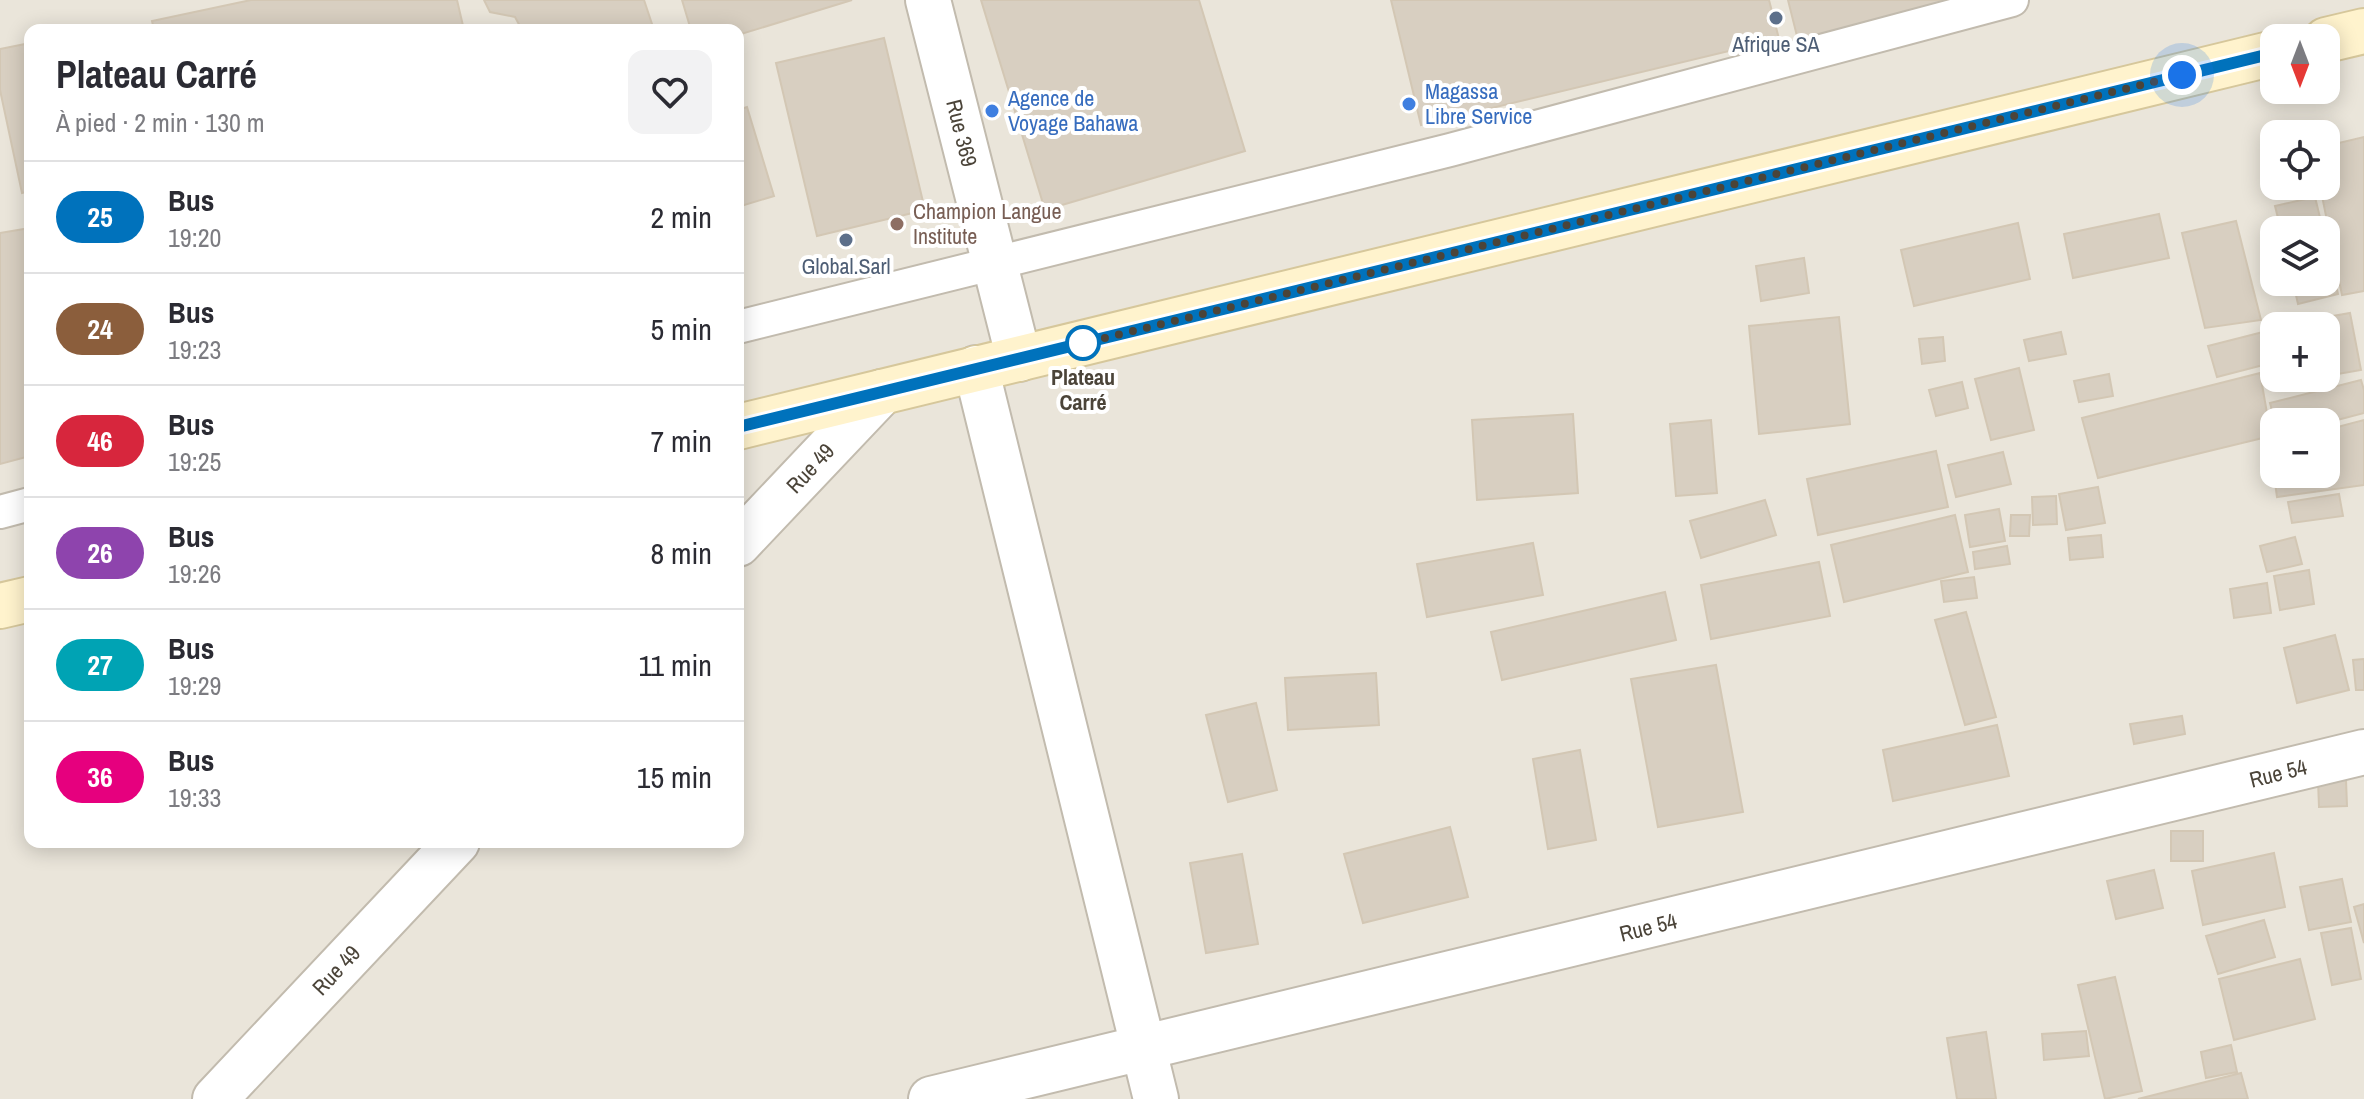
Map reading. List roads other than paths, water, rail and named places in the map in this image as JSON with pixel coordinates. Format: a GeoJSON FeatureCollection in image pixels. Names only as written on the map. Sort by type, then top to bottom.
{"type":"FeatureCollection","features":[{"type":"Feature","properties":{"kind":"main road"},"geometry":{"type":"LineString","coordinates":[[2340,37],[2364,31]]}},
{"type":"Feature","properties":{"kind":"main road"},"geometry":{"type":"LineString","coordinates":[[744,426],[2260,56]]}},
{"type":"Feature","properties":{"kind":"main road"},"geometry":{"type":"LineString","coordinates":[[0,606],[24,600]]}},
{"type":"Feature","properties":{"kind":"street","name":"Rue 369"},"geometry":{"type":"LineString","coordinates":[[928,0],[1019,359]]}},
{"type":"Feature","properties":{"kind":"street"},"geometry":{"type":"LineString","coordinates":[[976,368],[1156,1099]]}},
{"type":"Feature","properties":{"kind":"street","name":"Rue 49"},"geometry":{"type":"LineString","coordinates":[[744,538],[882,392]]}},
{"type":"Feature","properties":{"kind":"street","name":"Rue 54"},"geometry":{"type":"LineString","coordinates":[[931,1099],[2364,752]]}},
{"type":"Feature","properties":{"kind":"street","name":"Rue 49"},"geometry":{"type":"LineString","coordinates":[[215,1099],[451,848]]}},
{"type":"Feature","properties":{"kind":"lane"},"geometry":{"type":"LineString","coordinates":[[744,325],[1450,150],[2012,0]]}},
{"type":"Feature","properties":{"kind":"lane"},"geometry":{"type":"LineString","coordinates":[[0,512],[24,506]]}},
{"type":"Feature","properties":{"kind":"place","name":"Afrique SA"},"geometry":{"type":"Point","coordinates":[1776,18]}},
{"type":"Feature","properties":{"kind":"place","name":"Magassa Libre Service"},"geometry":{"type":"Point","coordinates":[1409,104]}},
{"type":"Feature","properties":{"kind":"place","name":"Agence de Voyage Bahawa"},"geometry":{"type":"Point","coordinates":[992,111]}},
{"type":"Feature","properties":{"kind":"place","name":"Champion Langue Institute"},"geometry":{"type":"Point","coordinates":[897,224]}},
{"type":"Feature","properties":{"kind":"place","name":"Global.Sarl"},"geometry":{"type":"Point","coordinates":[846,240]}},
{"type":"Feature","properties":{"kind":"place","name":"Plateau Carré"},"geometry":{"type":"Point","coordinates":[1083,343]}}]}
